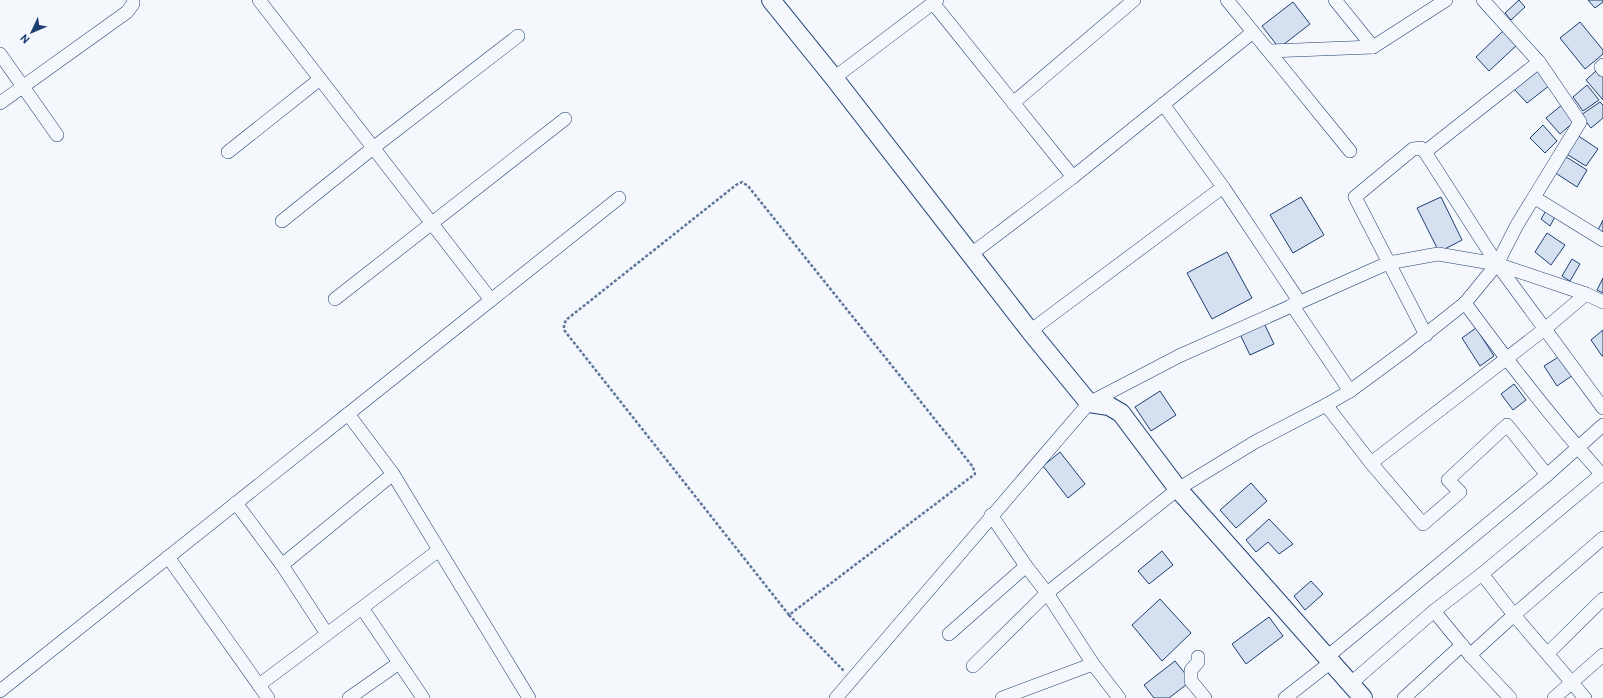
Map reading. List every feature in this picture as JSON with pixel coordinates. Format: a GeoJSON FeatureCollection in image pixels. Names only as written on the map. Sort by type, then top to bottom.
{"type":"FeatureCollection","features":[{"type":"Feature","properties":{"kind":"main road"},"geometry":{"type":"LineString","coordinates":[[772,0],[970,255],[1089,403],[1109,406],[1121,413],[1178,489],[1363,698]]}},
{"type":"Feature","properties":{"kind":"street"},"geometry":{"type":"LineString","coordinates":[[0,103],[127,12],[133,4],[133,0]]}},
{"type":"Feature","properties":{"kind":"street"},"geometry":{"type":"LineString","coordinates":[[259,0],[491,300]]}},
{"type":"Feature","properties":{"kind":"street"},"geometry":{"type":"LineString","coordinates":[[1013,103],[1134,0]]}},
{"type":"Feature","properties":{"kind":"street"},"geometry":{"type":"LineString","coordinates":[[1227,0],[1350,151]]}},
{"type":"Feature","properties":{"kind":"street"},"geometry":{"type":"LineString","coordinates":[[1335,0],[1373,47]]}},
{"type":"Feature","properties":{"kind":"street"},"geometry":{"type":"LineString","coordinates":[[1268,51],[1373,47],[1446,0]]}},
{"type":"Feature","properties":{"kind":"street"},"geometry":{"type":"LineString","coordinates":[[973,666],[1046,593],[1178,489],[1256,442],[1326,406],[1350,390],[1426,335],[1465,304],[1497,264],[1517,225],[1535,198],[1580,122],[1539,62],[1483,0]]}},
{"type":"Feature","properties":{"kind":"street"},"geometry":{"type":"LineString","coordinates":[[834,78],[935,2],[1013,103],[1073,177]]}},
{"type":"Feature","properties":{"kind":"street"},"geometry":{"type":"LineString","coordinates":[[970,255],[1073,177],[1253,32]]}},
{"type":"Feature","properties":{"kind":"street"},"geometry":{"type":"LineString","coordinates":[[282,221],[373,148],[518,36]]}},
{"type":"Feature","properties":{"kind":"street"},"geometry":{"type":"LineString","coordinates":[[0,54],[57,135]]}},
{"type":"Feature","properties":{"kind":"street"},"geometry":{"type":"LineString","coordinates":[[1425,152],[1539,62]]}},
{"type":"Feature","properties":{"kind":"street"},"geometry":{"type":"LineString","coordinates":[[1603,65],[1601,67],[1603,70]]}},
{"type":"Feature","properties":{"kind":"street"},"geometry":{"type":"LineString","coordinates":[[228,152],[320,79]]}},
{"type":"Feature","properties":{"kind":"street"},"geometry":{"type":"LineString","coordinates":[[1163,104],[1223,186],[1350,390]]}},
{"type":"Feature","properties":{"kind":"street"},"geometry":{"type":"LineString","coordinates":[[335,299],[565,119]]}},
{"type":"Feature","properties":{"kind":"street"},"geometry":{"type":"LineString","coordinates":[[1426,335],[1355,197],[1413,149],[1421,148],[1497,264],[1546,328],[1603,408]]}},
{"type":"Feature","properties":{"kind":"street"},"geometry":{"type":"LineString","coordinates":[[1030,331],[1223,186]]}},
{"type":"Feature","properties":{"kind":"street"},"geometry":{"type":"LineString","coordinates":[[0,691],[619,198]]}},
{"type":"Feature","properties":{"kind":"street"},"geometry":{"type":"LineString","coordinates":[[1535,198],[1603,240]]}},
{"type":"Feature","properties":{"kind":"street"},"geometry":{"type":"LineString","coordinates":[[840,697],[851,678],[1089,403],[1179,356],[1388,263],[1438,254],[1497,264],[1586,294],[1603,302]]}},
{"type":"Feature","properties":{"kind":"street"},"geometry":{"type":"LineString","coordinates":[[1371,463],[1546,328],[1586,294]]}},
{"type":"Feature","properties":{"kind":"street"},"geometry":{"type":"LineString","coordinates":[[1350,684],[1434,611],[1482,574],[1602,475],[1578,448],[1465,304]]}},
{"type":"Feature","properties":{"kind":"street"},"geometry":{"type":"LineString","coordinates":[[1326,406],[1371,463],[1423,524],[1460,492],[1448,480],[1507,425],[1547,475]]}},
{"type":"Feature","properties":{"kind":"street"},"geometry":{"type":"LineString","coordinates":[[348,414],[393,474],[529,698]]}},
{"type":"Feature","properties":{"kind":"street"},"geometry":{"type":"LineString","coordinates":[[1285,698],[1547,475],[1603,425]]}},
{"type":"Feature","properties":{"kind":"street"},"geometry":{"type":"LineString","coordinates":[[282,565],[393,474]]}},
{"type":"Feature","properties":{"kind":"street"},"geometry":{"type":"LineString","coordinates":[[236,503],[282,565],[327,634]]}},
{"type":"Feature","properties":{"kind":"street"},"geometry":{"type":"LineString","coordinates":[[991,515],[1046,593],[1093,664],[1119,698]]}},
{"type":"Feature","properties":{"kind":"street"},"geometry":{"type":"LineString","coordinates":[[1404,698],[1514,615],[1603,538]]}},
{"type":"Feature","properties":{"kind":"street"},"geometry":{"type":"LineString","coordinates":[[259,686],[439,550]]}},
{"type":"Feature","properties":{"kind":"street"},"geometry":{"type":"LineString","coordinates":[[168,557],[268,698]]}},
{"type":"Feature","properties":{"kind":"street"},"geometry":{"type":"LineString","coordinates":[[949,634],[1026,566]]}},
{"type":"Feature","properties":{"kind":"street"},"geometry":{"type":"LineString","coordinates":[[1482,574],[1514,615],[1585,698]]}},
{"type":"Feature","properties":{"kind":"street"},"geometry":{"type":"LineString","coordinates":[[1548,653],[1603,599]]}},
{"type":"Feature","properties":{"kind":"street"},"geometry":{"type":"LineString","coordinates":[[362,608],[423,698]]}},
{"type":"Feature","properties":{"kind":"street"},"geometry":{"type":"LineString","coordinates":[[1434,611],[1466,650],[1510,698]]}},
{"type":"Feature","properties":{"kind":"street"},"geometry":{"type":"LineString","coordinates":[[1554,698],[1603,655]]}},
{"type":"Feature","properties":{"kind":"street"},"geometry":{"type":"LineString","coordinates":[[1198,657],[1198,662],[1191,670],[1191,681],[1205,698]]}},
{"type":"Feature","properties":{"kind":"street"},"geometry":{"type":"LineString","coordinates":[[349,698],[399,663]]}},
{"type":"Feature","properties":{"kind":"street"},"geometry":{"type":"LineString","coordinates":[[1002,698],[1093,664]]}},
{"type":"Feature","properties":{"kind":"path"},"geometry":{"type":"LineString","coordinates":[[789,614],[975,474],[973,467],[754,192],[742,182],[736,185],[572,315],[564,325],[564,330],[789,614],[851,678]]}},
{"type":"Feature","properties":{"kind":"building"},"geometry":{"type":"Polygon","coordinates":[[[1519,0],[1525,7],[1511,20],[1505,13],[1519,0]]]}},
{"type":"Feature","properties":{"kind":"building"},"geometry":{"type":"Polygon","coordinates":[[[1588,0],[1603,0],[1603,2],[1595,8],[1588,0]]]}},
{"type":"Feature","properties":{"kind":"building"},"geometry":{"type":"Polygon","coordinates":[[[1293,2],[1310,24],[1279,48],[1262,26],[1293,2]]]}},
{"type":"Feature","properties":{"kind":"building"},"geometry":{"type":"Polygon","coordinates":[[[1580,22],[1603,50],[1603,54],[1585,69],[1560,38],[1580,22]]]}},
{"type":"Feature","properties":{"kind":"building"},"geometry":{"type":"Polygon","coordinates":[[[1503,31],[1517,45],[1489,71],[1476,57],[1503,31]]]}},
{"type":"Feature","properties":{"kind":"building"},"geometry":{"type":"Polygon","coordinates":[[[1537,70],[1550,85],[1527,103],[1514,89],[1537,70]]]}},
{"type":"Feature","properties":{"kind":"building"},"geometry":{"type":"Polygon","coordinates":[[[1597,70],[1603,77],[1603,100],[1586,80],[1597,70]]]}},
{"type":"Feature","properties":{"kind":"building"},"geometry":{"type":"Polygon","coordinates":[[[1587,85],[1599,100],[1583,111],[1573,97],[1587,85]]]}},
{"type":"Feature","properties":{"kind":"building"},"geometry":{"type":"Polygon","coordinates":[[[1600,102],[1603,105],[1603,118],[1591,128],[1581,115],[1600,102]]]}},
{"type":"Feature","properties":{"kind":"building"},"geometry":{"type":"Polygon","coordinates":[[[1563,104],[1575,121],[1560,134],[1546,118],[1563,104]]]}},
{"type":"Feature","properties":{"kind":"building"},"geometry":{"type":"Polygon","coordinates":[[[1543,125],[1557,141],[1545,153],[1530,138],[1543,125]]]}},
{"type":"Feature","properties":{"kind":"building"},"geometry":{"type":"Polygon","coordinates":[[[1577,135],[1598,149],[1586,166],[1565,153],[1577,135]]]}},
{"type":"Feature","properties":{"kind":"building"},"geometry":{"type":"Polygon","coordinates":[[[1563,155],[1587,170],[1577,187],[1554,172],[1563,155]]]}},
{"type":"Feature","properties":{"kind":"building"},"geometry":{"type":"Polygon","coordinates":[[[1301,197],[1324,235],[1293,253],[1270,215],[1301,197]]]}},
{"type":"Feature","properties":{"kind":"building"},"geometry":{"type":"Polygon","coordinates":[[[1441,197],[1462,240],[1439,252],[1417,208],[1441,197]]]}},
{"type":"Feature","properties":{"kind":"building"},"geometry":{"type":"Polygon","coordinates":[[[1547,209],[1556,215],[1550,226],[1541,219],[1547,209]]]}},
{"type":"Feature","properties":{"kind":"building"},"geometry":{"type":"Polygon","coordinates":[[[1603,220],[1603,232],[1598,230],[1603,220]]]}},
{"type":"Feature","properties":{"kind":"building"},"geometry":{"type":"Polygon","coordinates":[[[1547,233],[1565,245],[1551,265],[1535,252],[1547,233]]]}},
{"type":"Feature","properties":{"kind":"building"},"geometry":{"type":"Polygon","coordinates":[[[1227,252],[1252,298],[1212,319],[1187,273],[1227,252]]]}},
{"type":"Feature","properties":{"kind":"building"},"geometry":{"type":"Polygon","coordinates":[[[1572,259],[1580,264],[1570,281],[1562,276],[1572,259]]]}},
{"type":"Feature","properties":{"kind":"building"},"geometry":{"type":"Polygon","coordinates":[[[1603,278],[1603,293],[1597,290],[1603,278]]]}},
{"type":"Feature","properties":{"kind":"building"},"geometry":{"type":"Polygon","coordinates":[[[1262,319],[1274,344],[1250,355],[1238,330],[1262,319]]]}},
{"type":"Feature","properties":{"kind":"building"},"geometry":{"type":"Polygon","coordinates":[[[1476,328],[1494,356],[1480,366],[1462,338],[1476,328]]]}},
{"type":"Feature","properties":{"kind":"building"},"geometry":{"type":"Polygon","coordinates":[[[1603,330],[1603,356],[1602,356],[1591,340],[1603,330]]]}},
{"type":"Feature","properties":{"kind":"building"},"geometry":{"type":"Polygon","coordinates":[[[1560,356],[1573,375],[1557,386],[1544,366],[1560,356]]]}},
{"type":"Feature","properties":{"kind":"building"},"geometry":{"type":"Polygon","coordinates":[[[1514,384],[1526,400],[1513,410],[1501,394],[1514,384]]]}},
{"type":"Feature","properties":{"kind":"building"},"geometry":{"type":"Polygon","coordinates":[[[1160,391],[1176,415],[1151,431],[1135,407],[1160,391]]]}},
{"type":"Feature","properties":{"kind":"building"},"geometry":{"type":"Polygon","coordinates":[[[1060,452],[1085,484],[1068,498],[1043,466],[1060,452]]]}},
{"type":"Feature","properties":{"kind":"building"},"geometry":{"type":"Polygon","coordinates":[[[1251,483],[1267,501],[1236,528],[1220,510],[1251,483]]]}},
{"type":"Feature","properties":{"kind":"building"},"geometry":{"type":"Polygon","coordinates":[[[1269,519],[1293,544],[1279,554],[1268,542],[1256,552],[1246,540],[1269,519]]]}},
{"type":"Feature","properties":{"kind":"building"},"geometry":{"type":"Polygon","coordinates":[[[1162,551],[1173,565],[1149,584],[1138,571],[1162,551]]]}},
{"type":"Feature","properties":{"kind":"building"},"geometry":{"type":"Polygon","coordinates":[[[1311,581],[1323,594],[1305,610],[1294,596],[1311,581]]]}},
{"type":"Feature","properties":{"kind":"building"},"geometry":{"type":"Polygon","coordinates":[[[1160,599],[1191,633],[1162,661],[1132,625],[1160,599]]]}},
{"type":"Feature","properties":{"kind":"building"},"geometry":{"type":"Polygon","coordinates":[[[1269,617],[1283,636],[1246,664],[1232,644],[1269,617]]]}},
{"type":"Feature","properties":{"kind":"building"},"geometry":{"type":"Polygon","coordinates":[[[1175,661],[1191,681],[1169,698],[1154,698],[1144,685],[1175,661]]]}}]}
